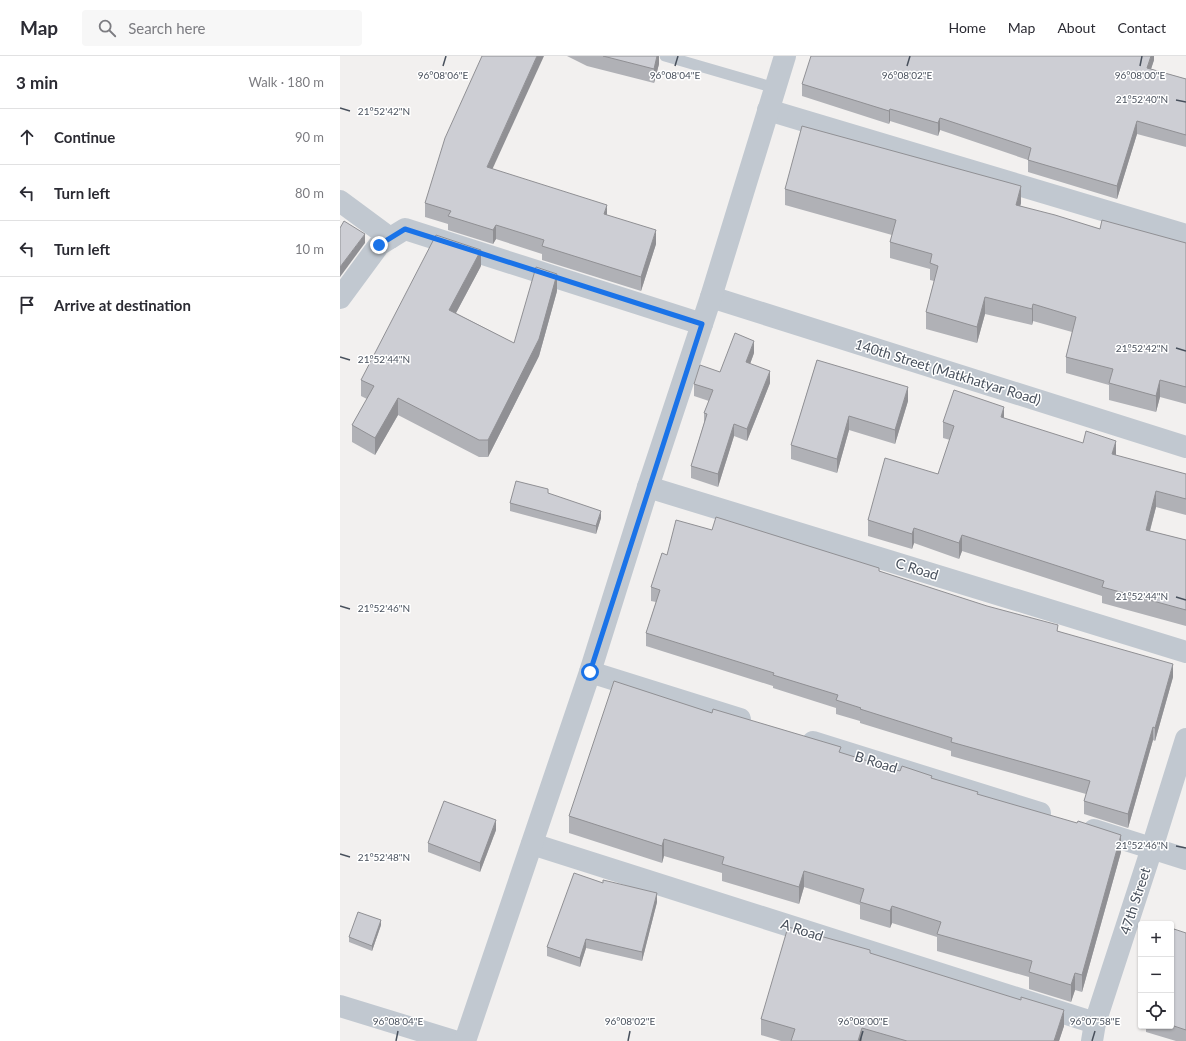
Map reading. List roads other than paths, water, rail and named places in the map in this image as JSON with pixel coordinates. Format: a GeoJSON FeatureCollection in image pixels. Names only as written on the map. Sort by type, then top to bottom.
{"type":"FeatureCollection","features":[{"type":"Feature","properties":{"kind":"street"},"geometry":{"type":"LineString","coordinates":[[465,1041],[590,672],[648,487],[711,297],[785,56]]}},
{"type":"Feature","properties":{"kind":"street"},"geometry":{"type":"LineString","coordinates":[[768,110],[1186,235]]}},
{"type":"Feature","properties":{"kind":"street"},"geometry":{"type":"LineString","coordinates":[[340,201],[390,238]]}},
{"type":"Feature","properties":{"kind":"street"},"geometry":{"type":"LineString","coordinates":[[340,298],[379,245],[405,229],[702,324]]}},
{"type":"Feature","properties":{"kind":"street","name":"140th Street (Matkhatyar Road)"},"geometry":{"type":"LineString","coordinates":[[711,297],[1186,447]]}},
{"type":"Feature","properties":{"kind":"street","name":"C Road"},"geometry":{"type":"LineString","coordinates":[[648,487],[1186,652]]}},
{"type":"Feature","properties":{"kind":"street"},"geometry":{"type":"LineString","coordinates":[[590,672],[757,724]]}},
{"type":"Feature","properties":{"kind":"street","name":"B Road"},"geometry":{"type":"LineString","coordinates":[[795,736],[1186,859]]}},
{"type":"Feature","properties":{"kind":"street","name":"47th Street"},"geometry":{"type":"LineString","coordinates":[[1093,1032],[1186,739]]}},
{"type":"Feature","properties":{"kind":"street","name":"A Road"},"geometry":{"type":"LineString","coordinates":[[532,844],[1093,1032]]}},
{"type":"Feature","properties":{"kind":"street"},"geometry":{"type":"LineString","coordinates":[[340,1006],[454,1041]]}},
{"type":"Feature","properties":{"kind":"lane"},"geometry":{"type":"LineString","coordinates":[[665,56],[775,88]]}}]}
